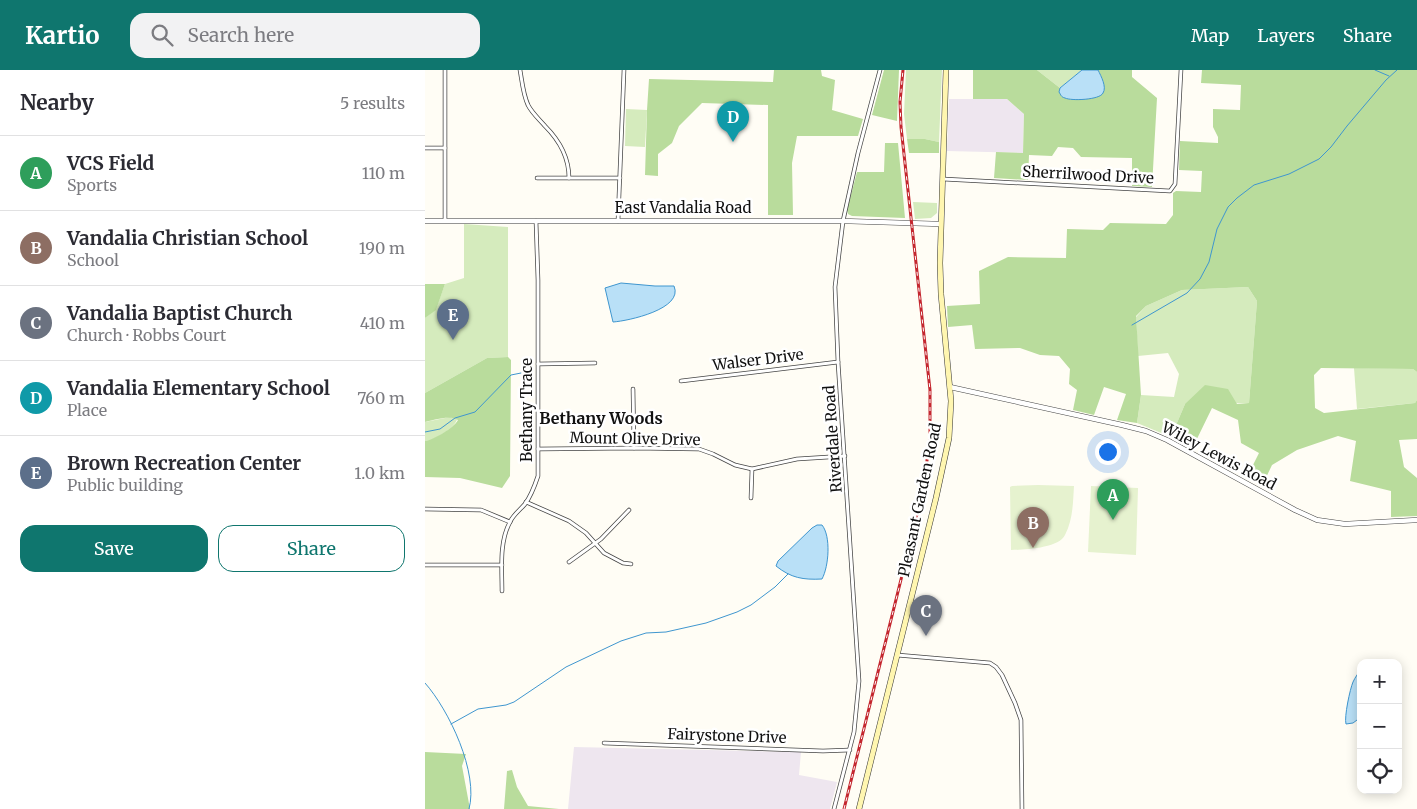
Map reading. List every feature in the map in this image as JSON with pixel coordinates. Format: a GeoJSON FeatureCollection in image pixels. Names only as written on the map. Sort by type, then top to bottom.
{"type":"FeatureCollection","features":[{"type":"Feature","properties":{"kind":"main road","name":"Pleasant Garden Road"},"geometry":{"type":"LineString","coordinates":[[859,809],[947,453],[951,423],[950,387],[941,294],[941,224],[946,70]]}},
{"type":"Feature","properties":{"kind":"street"},"geometry":{"type":"LineString","coordinates":[[445,70],[445,220]]}},
{"type":"Feature","properties":{"kind":"street"},"geometry":{"type":"LineString","coordinates":[[520,70],[528,104],[533,114],[554,135],[561,145],[567,158],[569,178]]}},
{"type":"Feature","properties":{"kind":"street"},"geometry":{"type":"LineString","coordinates":[[618,220],[624,70]]}},
{"type":"Feature","properties":{"kind":"street","name":"Riverdale Road"},"geometry":{"type":"LineString","coordinates":[[834,809],[850,750],[857,714],[859,681],[838,362],[835,286],[843,220],[881,70]]}},
{"type":"Feature","properties":{"kind":"street","name":"Sherrilwood Drive"},"geometry":{"type":"LineString","coordinates":[[943,180],[1170,191],[1175,184],[1181,70]]}},
{"type":"Feature","properties":{"kind":"street"},"geometry":{"type":"LineString","coordinates":[[425,148],[445,148]]}},
{"type":"Feature","properties":{"kind":"street"},"geometry":{"type":"LineString","coordinates":[[537,178],[619,178]]}},
{"type":"Feature","properties":{"kind":"street","name":"East Vandalia Road"},"geometry":{"type":"LineString","coordinates":[[425,220],[843,220],[941,224]]}},
{"type":"Feature","properties":{"kind":"street","name":"Bethany Trace"},"geometry":{"type":"LineString","coordinates":[[502,591],[504,541],[510,522],[526,502],[538,476],[536,220]]}},
{"type":"Feature","properties":{"kind":"street","name":"Walser Drive"},"geometry":{"type":"LineString","coordinates":[[681,381],[838,362]]}},
{"type":"Feature","properties":{"kind":"street"},"geometry":{"type":"LineString","coordinates":[[538,364],[595,363]]}},
{"type":"Feature","properties":{"kind":"street","name":"Wiley Lewis Road"},"geometry":{"type":"LineString","coordinates":[[950,387],[1146,431],[1167,440],[1295,510],[1317,520],[1345,524],[1417,520]]}},
{"type":"Feature","properties":{"kind":"street"},"geometry":{"type":"LineString","coordinates":[[633,389],[634,448]]}},
{"type":"Feature","properties":{"kind":"street","name":"Mount Olive Drive"},"geometry":{"type":"LineString","coordinates":[[538,449],[634,448],[699,450],[713,454],[735,465],[752,469],[797,459],[845,456]]}},
{"type":"Feature","properties":{"kind":"street"},"geometry":{"type":"LineString","coordinates":[[751,498],[752,469]]}},
{"type":"Feature","properties":{"kind":"street"},"geometry":{"type":"LineString","coordinates":[[526,502],[574,524],[586,532],[595,544],[611,557],[623,563],[631,564]]}},
{"type":"Feature","properties":{"kind":"street"},"geometry":{"type":"LineString","coordinates":[[425,509],[481,510],[510,522]]}},
{"type":"Feature","properties":{"kind":"street"},"geometry":{"type":"LineString","coordinates":[[569,562],[595,544],[629,510]]}},
{"type":"Feature","properties":{"kind":"street"},"geometry":{"type":"LineString","coordinates":[[425,565],[502,565]]}},
{"type":"Feature","properties":{"kind":"street"},"geometry":{"type":"LineString","coordinates":[[897,655],[990,663],[997,668],[1015,703],[1021,720],[1022,809]]}},
{"type":"Feature","properties":{"kind":"street","name":"Fairystone Drive"},"geometry":{"type":"LineString","coordinates":[[604,743],[823,751],[850,750]]}},
{"type":"Feature","properties":{"kind":"shaded area"},"geometry":{"type":"Polygon","coordinates":[[[949,99],[1007,99],[1024,114],[1023,153],[947,151],[949,99]]]}},
{"type":"Feature","properties":{"kind":"shaded area"},"geometry":{"type":"Polygon","coordinates":[[[574,747],[801,752],[799,775],[837,782],[830,809],[568,809],[574,747]]]}},
{"type":"Feature","properties":{"kind":"green space"},"geometry":{"type":"Polygon","coordinates":[[[774,70],[821,70],[822,76],[835,80],[832,110],[863,119],[858,136],[797,136],[792,163],[793,215],[768,215],[768,105],[702,103],[679,126],[672,143],[658,154],[658,176],[645,175],[649,79],[773,82],[774,70]]]}},
{"type":"Feature","properties":{"kind":"green space"},"geometry":{"type":"Polygon","coordinates":[[[884,70],[899,70],[897,121],[872,115],[884,70]]]}},
{"type":"Feature","properties":{"kind":"green space"},"geometry":{"type":"Polygon","coordinates":[[[906,70],[942,70],[939,142],[925,139],[907,139],[904,114],[906,70]]]}},
{"type":"Feature","properties":{"kind":"green space"},"geometry":{"type":"Polygon","coordinates":[[[973,70],[1037,70],[1060,88],[1059,92],[1101,77],[1098,70],[1132,70],[1132,77],[1157,98],[1152,187],[1132,186],[1132,158],[1081,157],[1073,148],[1058,147],[1052,156],[1029,155],[1028,180],[994,178],[996,152],[1023,153],[1024,114],[1007,99],[973,99],[973,70]]]}},
{"type":"Feature","properties":{"kind":"green space"},"geometry":{"type":"Polygon","coordinates":[[[1037,70],[1082,70],[1060,88],[1037,70]]]}},
{"type":"Feature","properties":{"kind":"green space"},"geometry":{"type":"Polygon","coordinates":[[[1202,70],[1417,70],[1417,372],[1413,369],[1321,368],[1314,375],[1315,408],[1324,413],[1415,403],[1417,400],[1417,439],[1399,440],[1404,467],[1417,478],[1417,516],[1391,517],[1391,491],[1350,481],[1356,441],[1338,436],[1297,450],[1272,465],[1262,486],[1247,477],[1259,453],[1241,443],[1238,420],[1212,408],[1193,447],[1171,437],[1185,404],[1205,385],[1228,389],[1237,404],[1249,403],[1257,301],[1248,287],[1182,290],[1146,306],[1136,316],[1141,395],[1137,423],[1117,420],[1126,394],[1104,387],[1094,415],[1073,410],[1077,390],[1069,384],[1070,369],[1059,356],[1040,355],[1020,348],[975,349],[972,325],[948,327],[947,306],[980,304],[979,271],[1008,257],[1066,258],[1067,229],[1103,230],[1110,223],[1166,224],[1173,215],[1173,193],[1176,191],[1201,192],[1202,171],[1179,170],[1180,141],[1218,143],[1218,137],[1213,127],[1213,109],[1240,110],[1241,85],[1201,83],[1202,70]]]}},
{"type":"Feature","properties":{"kind":"green space"},"geometry":{"type":"Polygon","coordinates":[[[626,109],[647,110],[645,147],[625,146],[626,109]]]}},
{"type":"Feature","properties":{"kind":"green space"},"geometry":{"type":"Polygon","coordinates":[[[907,139],[925,139],[939,142],[939,153],[909,153],[907,139]]]}},
{"type":"Feature","properties":{"kind":"green space"},"geometry":{"type":"Polygon","coordinates":[[[885,143],[898,143],[905,218],[852,216],[848,214],[847,210],[857,172],[884,172],[885,143]]]}},
{"type":"Feature","properties":{"kind":"green space"},"geometry":{"type":"Polygon","coordinates":[[[913,202],[937,203],[937,213],[931,218],[915,219],[913,202]]]}},
{"type":"Feature","properties":{"kind":"green space"},"geometry":{"type":"Polygon","coordinates":[[[464,224],[508,227],[508,357],[487,358],[425,393],[425,318],[436,309],[445,284],[464,278],[464,224]]]}},
{"type":"Feature","properties":{"kind":"green space"},"geometry":{"type":"Polygon","coordinates":[[[425,284],[445,284],[436,310],[425,318],[425,284]]]}},
{"type":"Feature","properties":{"kind":"green space"},"geometry":{"type":"Polygon","coordinates":[[[1248,287],[1257,301],[1249,403],[1185,404],[1171,437],[1137,423],[1141,395],[1174,397],[1179,374],[1168,353],[1138,356],[1136,317],[1146,306],[1182,290],[1248,287]]]}},
{"type":"Feature","properties":{"kind":"green space"},"geometry":{"type":"Polygon","coordinates":[[[508,357],[511,360],[510,476],[502,488],[460,478],[425,477],[425,441],[443,433],[458,420],[446,418],[425,422],[425,393],[487,358],[508,357]]]}},
{"type":"Feature","properties":{"kind":"green space"},"geometry":{"type":"Polygon","coordinates":[[[1354,368],[1413,369],[1417,372],[1417,400],[1415,403],[1357,409],[1354,368]]]}},
{"type":"Feature","properties":{"kind":"green space"},"geometry":{"type":"Polygon","coordinates":[[[450,417],[457,419],[453,426],[439,436],[425,441],[425,422],[450,417]]]}},
{"type":"Feature","properties":{"kind":"green space"},"geometry":{"type":"Polygon","coordinates":[[[1038,485],[1074,486],[1068,529],[1065,535],[1056,543],[1032,549],[1011,550],[1010,487],[1038,485]]]}},
{"type":"Feature","properties":{"kind":"green space"},"geometry":{"type":"Polygon","coordinates":[[[1091,486],[1138,488],[1136,555],[1088,552],[1091,486]]]}},
{"type":"Feature","properties":{"kind":"green space"},"geometry":{"type":"Polygon","coordinates":[[[425,752],[466,754],[462,766],[470,809],[425,809],[425,752]]]}},
{"type":"Feature","properties":{"kind":"green space"},"geometry":{"type":"Polygon","coordinates":[[[512,770],[517,787],[528,806],[559,809],[504,809],[507,771],[512,770]]]}},
{"type":"Feature","properties":{"kind":"water"},"geometry":{"type":"Polygon","coordinates":[[[1082,70],[1098,70],[1104,85],[1103,93],[1097,97],[1085,99],[1068,99],[1063,97],[1059,92],[1060,88],[1082,70]]]}},
{"type":"Feature","properties":{"kind":"water"},"geometry":{"type":"Polygon","coordinates":[[[621,283],[674,286],[675,294],[671,301],[653,312],[613,322],[605,288],[621,283]]]}},
{"type":"Feature","properties":{"kind":"water"},"geometry":{"type":"Polygon","coordinates":[[[817,525],[822,525],[828,543],[826,567],[822,579],[797,577],[776,566],[778,561],[817,525]]]}},
{"type":"Feature","properties":{"kind":"water"},"geometry":{"type":"Polygon","coordinates":[[[1357,675],[1357,720],[1346,724],[1350,691],[1357,675]]]}},
{"type":"Feature","properties":{"kind":"waterway"},"geometry":{"type":"LineString","coordinates":[[1375,70],[1389,76]]}},
{"type":"Feature","properties":{"kind":"waterway"},"geometry":{"type":"LineString","coordinates":[[1132,325],[1187,293],[1200,279],[1209,262],[1217,229],[1228,207],[1237,198],[1254,185],[1289,174],[1319,159],[1386,80],[1397,70]]}},
{"type":"Feature","properties":{"kind":"waterway"},"geometry":{"type":"LineString","coordinates":[[425,432],[440,429],[455,418],[475,412],[511,375],[521,373]]}},
{"type":"Feature","properties":{"kind":"waterway"},"geometry":{"type":"LineString","coordinates":[[451,724],[478,709],[514,702],[566,667],[621,641],[646,633],[666,632],[706,623],[737,612],[751,605],[775,587],[788,574]]}},
{"type":"Feature","properties":{"kind":"waterway"},"geometry":{"type":"LineString","coordinates":[[425,683],[452,725],[466,760],[471,794],[469,809]]}},
{"type":"Feature","properties":{"kind":"railway"},"geometry":{"type":"LineString","coordinates":[[844,809],[920,503],[930,437],[930,390],[901,127],[900,102],[903,70]]}},
{"type":"Feature","properties":{"kind":"place","name":"Vandalia Elementary School"},"geometry":{"type":"Point","coordinates":[733,142]}},
{"type":"Feature","properties":{"kind":"place","name":"Brown Recreation Center"},"geometry":{"type":"Point","coordinates":[453,340]}},
{"type":"Feature","properties":{"kind":"place","name":"VCS Field"},"geometry":{"type":"Point","coordinates":[1113,520]}},
{"type":"Feature","properties":{"kind":"place","name":"Vandalia Christian School"},"geometry":{"type":"Point","coordinates":[1033,548]}},
{"type":"Feature","properties":{"kind":"place","name":"Vandalia Baptist Church"},"geometry":{"type":"Point","coordinates":[926,636]}},
{"type":"Feature","properties":{"kind":"district","name":"Bethany Woods"},"geometry":{"type":"Point","coordinates":[601,418]}}]}
